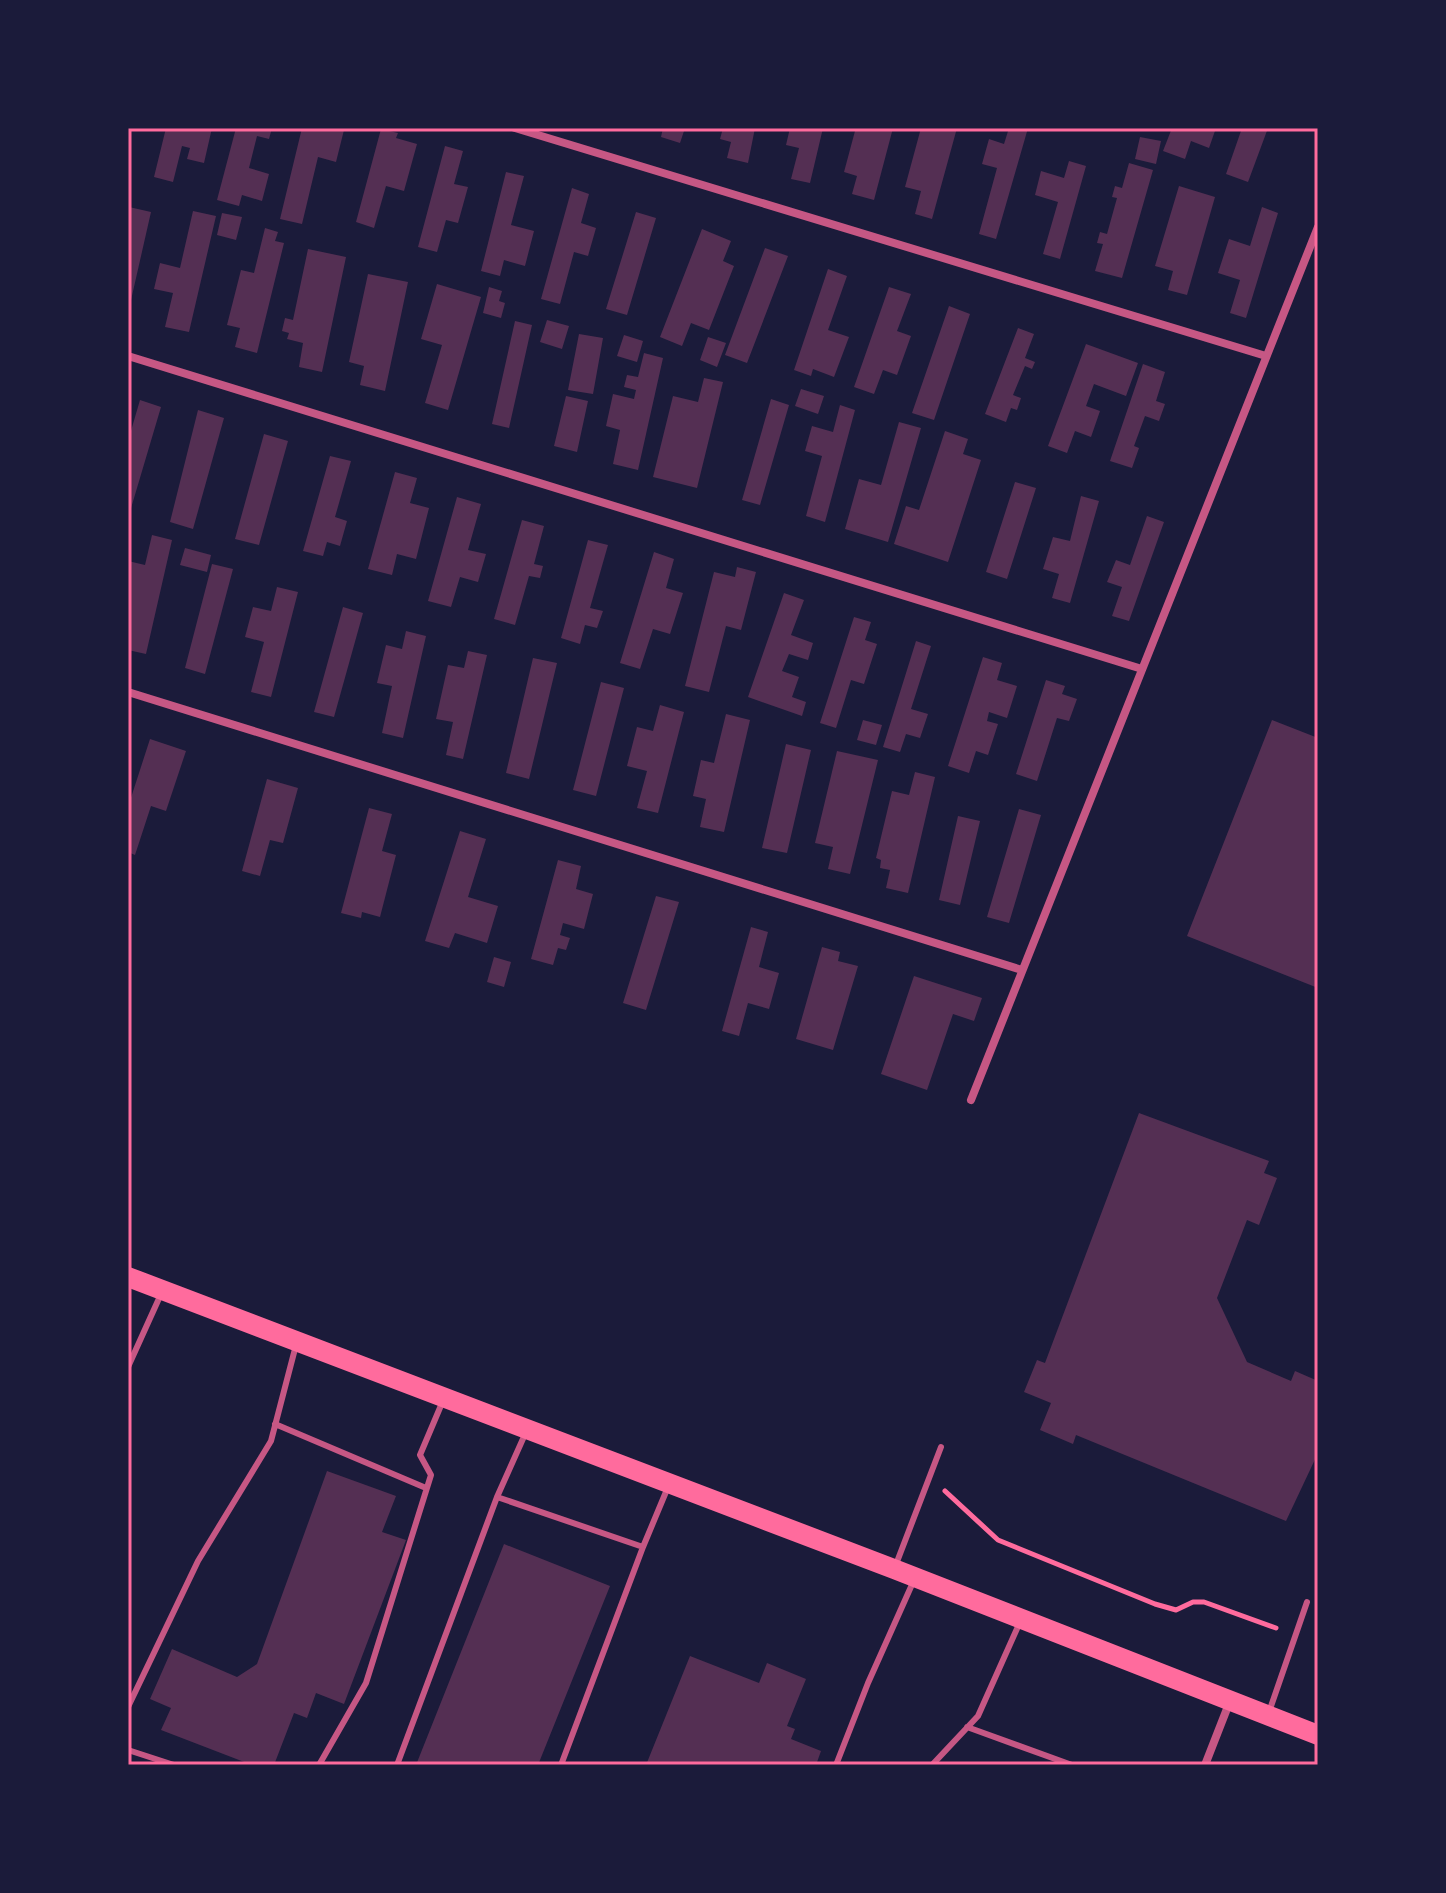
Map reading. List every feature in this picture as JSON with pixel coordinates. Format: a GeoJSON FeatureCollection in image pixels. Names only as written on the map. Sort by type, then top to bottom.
{"type":"FeatureCollection","features":[{"type":"Feature","properties":{"kind":"main road"},"geometry":{"type":"LineString","coordinates":[[128,1277],[915,1577],[1318,1735]]}},
{"type":"Feature","properties":{"kind":"street"},"geometry":{"type":"LineString","coordinates":[[515,128],[1266,356]]}},
{"type":"Feature","properties":{"kind":"street"},"geometry":{"type":"LineString","coordinates":[[971,1100],[1318,227]]}},
{"type":"Feature","properties":{"kind":"street"},"geometry":{"type":"LineString","coordinates":[[128,356],[1142,669]]}},
{"type":"Feature","properties":{"kind":"street"},"geometry":{"type":"LineString","coordinates":[[128,692],[1022,970]]}},
{"type":"Feature","properties":{"kind":"street"},"geometry":{"type":"LineString","coordinates":[[1205,1765],[1231,1701]]}},
{"type":"Feature","properties":{"kind":"lane"},"geometry":{"type":"LineString","coordinates":[[128,1367],[162,1290]]}},
{"type":"Feature","properties":{"kind":"lane"},"geometry":{"type":"LineString","coordinates":[[128,1707],[198,1561],[271,1441],[297,1342]]}},
{"type":"Feature","properties":{"kind":"lane"},"geometry":{"type":"LineString","coordinates":[[319,1765],[366,1683],[431,1475],[420,1455],[444,1397]]}},
{"type":"Feature","properties":{"kind":"lane"},"geometry":{"type":"LineString","coordinates":[[275,1424],[426,1488]]}},
{"type":"Feature","properties":{"kind":"lane"},"geometry":{"type":"LineString","coordinates":[[397,1765],[497,1497],[527,1429]]}},
{"type":"Feature","properties":{"kind":"lane"},"geometry":{"type":"LineString","coordinates":[[894,1569],[941,1447]]}},
{"type":"Feature","properties":{"kind":"lane"},"geometry":{"type":"LineString","coordinates":[[561,1765],[670,1483]]}},
{"type":"Feature","properties":{"kind":"lane"},"geometry":{"type":"LineString","coordinates":[[497,1497],[643,1547]]}},
{"type":"Feature","properties":{"kind":"lane"},"geometry":{"type":"LineString","coordinates":[[836,1765],[915,1577]]}},
{"type":"Feature","properties":{"kind":"lane"},"geometry":{"type":"LineString","coordinates":[[1268,1716],[1307,1602]]}},
{"type":"Feature","properties":{"kind":"lane"},"geometry":{"type":"LineString","coordinates":[[932,1765],[978,1716],[1021,1618]]}},
{"type":"Feature","properties":{"kind":"lane"},"geometry":{"type":"LineString","coordinates":[[967,1727],[1072,1765]]}},
{"type":"Feature","properties":{"kind":"lane"},"geometry":{"type":"LineString","coordinates":[[128,1750],[174,1765]]}},
{"type":"Feature","properties":{"kind":"path"},"geometry":{"type":"LineString","coordinates":[[929,1478],[962,1504],[998,1540],[1155,1604],[1176,1610],[1193,1602],[1204,1602],[1295,1636]]}},
{"type":"Feature","properties":{"kind":"building"},"geometry":{"type":"Polygon","coordinates":[[[166,128],[212,128],[204,163],[187,159],[190,148],[182,146],[173,182],[154,177],[166,128]]]}},
{"type":"Feature","properties":{"kind":"building"},"geometry":{"type":"Polygon","coordinates":[[[236,128],[272,128],[269,139],[257,136],[249,168],[269,174],[262,201],[242,195],[239,206],[217,200],[236,128]]]}},
{"type":"Feature","properties":{"kind":"building"},"geometry":{"type":"Polygon","coordinates":[[[302,128],[344,130],[336,162],[318,157],[302,224],[280,219],[302,128]]]}},
{"type":"Feature","properties":{"kind":"building"},"geometry":{"type":"Polygon","coordinates":[[[663,128],[685,128],[680,143],[661,137],[663,128]]]}},
{"type":"Feature","properties":{"kind":"building"},"geometry":{"type":"Polygon","coordinates":[[[723,128],[755,128],[748,163],[727,158],[731,142],[720,139],[723,128]]]}},
{"type":"Feature","properties":{"kind":"building"},"geometry":{"type":"Polygon","coordinates":[[[790,128],[823,128],[810,183],[791,179],[799,148],[786,145],[790,128]]]}},
{"type":"Feature","properties":{"kind":"building"},"geometry":{"type":"Polygon","coordinates":[[[846,128],[893,128],[874,200],[852,194],[857,176],[844,172],[855,131],[846,128]]]}},
{"type":"Feature","properties":{"kind":"building"},"geometry":{"type":"Polygon","coordinates":[[[921,128],[957,128],[932,219],[915,214],[921,191],[905,187],[921,128]]]}},
{"type":"Feature","properties":{"kind":"building"},"geometry":{"type":"Polygon","coordinates":[[[1009,128],[1028,128],[996,239],[979,234],[997,168],[982,164],[989,139],[1004,144],[1009,128]]]}},
{"type":"Feature","properties":{"kind":"building"},"geometry":{"type":"Polygon","coordinates":[[[1172,128],[1216,128],[1209,148],[1191,141],[1185,159],[1163,151],[1172,128]]]}},
{"type":"Feature","properties":{"kind":"building"},"geometry":{"type":"Polygon","coordinates":[[[1242,128],[1268,128],[1248,182],[1226,174],[1242,128]]]}},
{"type":"Feature","properties":{"kind":"building"},"geometry":{"type":"Polygon","coordinates":[[[381,129],[398,133],[396,138],[417,144],[404,191],[386,186],[374,228],[356,222],[381,129]]]}},
{"type":"Feature","properties":{"kind":"building"},"geometry":{"type":"Polygon","coordinates":[[[1140,137],[1161,141],[1156,164],[1135,159],[1140,137]]]}},
{"type":"Feature","properties":{"kind":"building"},"geometry":{"type":"Polygon","coordinates":[[[445,146],[463,151],[454,184],[468,187],[458,223],[446,220],[437,252],[418,247],[445,146]]]}},
{"type":"Feature","properties":{"kind":"building"},"geometry":{"type":"Polygon","coordinates":[[[1069,161],[1086,166],[1060,259],[1043,254],[1058,202],[1035,195],[1041,171],[1064,178],[1069,161]]]}},
{"type":"Feature","properties":{"kind":"building"},"geometry":{"type":"Polygon","coordinates":[[[1129,163],[1153,170],[1122,278],[1095,271],[1103,244],[1097,243],[1100,232],[1107,234],[1117,198],[1112,197],[1115,186],[1122,188],[1129,163]]]}},
{"type":"Feature","properties":{"kind":"building"},"geometry":{"type":"Polygon","coordinates":[[[506,172],[524,176],[511,225],[534,231],[525,266],[504,260],[500,276],[481,271],[506,172]]]}},
{"type":"Feature","properties":{"kind":"building"},"geometry":{"type":"Polygon","coordinates":[[[1179,186],[1215,197],[1187,295],[1168,290],[1173,271],[1155,266],[1179,186]]]}},
{"type":"Feature","properties":{"kind":"building"},"geometry":{"type":"Polygon","coordinates":[[[572,188],[589,194],[581,223],[596,228],[588,256],[574,252],[560,304],[541,299],[572,188]]]}},
{"type":"Feature","properties":{"kind":"building"},"geometry":{"type":"Polygon","coordinates":[[[129,207],[151,212],[129,309],[128,308],[129,207]]]}},
{"type":"Feature","properties":{"kind":"building"},"geometry":{"type":"Polygon","coordinates":[[[1262,207],[1278,213],[1246,318],[1230,313],[1240,280],[1218,273],[1229,239],[1250,246],[1262,207]]]}},
{"type":"Feature","properties":{"kind":"building"},"geometry":{"type":"Polygon","coordinates":[[[193,211],[216,216],[189,332],[165,327],[173,293],[154,289],[160,263],[180,268],[193,211]]]}},
{"type":"Feature","properties":{"kind":"building"},"geometry":{"type":"Polygon","coordinates":[[[636,212],[656,218],[627,315],[606,309],[636,212]]]}},
{"type":"Feature","properties":{"kind":"building"},"geometry":{"type":"Polygon","coordinates":[[[222,213],[242,217],[236,240],[217,235],[222,213]]]}},
{"type":"Feature","properties":{"kind":"building"},"geometry":{"type":"Polygon","coordinates":[[[265,228],[278,232],[275,241],[284,243],[257,353],[235,347],[240,328],[227,325],[241,270],[254,273],[265,228]]]}},
{"type":"Feature","properties":{"kind":"building"},"geometry":{"type":"Polygon","coordinates":[[[702,229],[731,241],[723,261],[734,266],[709,330],[691,323],[682,346],[660,337],[702,229]]]}},
{"type":"Feature","properties":{"kind":"building"},"geometry":{"type":"Polygon","coordinates":[[[765,248],[788,256],[747,363],[725,355],[765,248]]]}},
{"type":"Feature","properties":{"kind":"building"},"geometry":{"type":"Polygon","coordinates":[[[308,249],[346,257],[322,372],[299,367],[303,343],[287,339],[289,333],[282,331],[285,318],[293,320],[308,249]]]}},
{"type":"Feature","properties":{"kind":"building"},"geometry":{"type":"Polygon","coordinates":[[[828,269],[847,276],[828,330],[849,337],[834,377],[813,369],[811,376],[794,370],[828,269]]]}},
{"type":"Feature","properties":{"kind":"building"},"geometry":{"type":"Polygon","coordinates":[[[368,274],[408,282],[385,391],[360,385],[364,366],[349,362],[368,274]]]}},
{"type":"Feature","properties":{"kind":"building"},"geometry":{"type":"Polygon","coordinates":[[[437,284],[481,297],[448,410],[425,403],[442,345],[421,339],[437,284]]]}},
{"type":"Feature","properties":{"kind":"building"},"geometry":{"type":"Polygon","coordinates":[[[489,287],[502,291],[499,301],[505,303],[501,318],[483,313],[489,287]]]}},
{"type":"Feature","properties":{"kind":"building"},"geometry":{"type":"Polygon","coordinates":[[[889,287],[911,294],[897,331],[911,336],[897,375],[883,370],[874,394],[854,387],[889,287]]]}},
{"type":"Feature","properties":{"kind":"building"},"geometry":{"type":"Polygon","coordinates":[[[949,306],[970,314],[934,420],[912,413],[949,306]]]}},
{"type":"Feature","properties":{"kind":"building"},"geometry":{"type":"Polygon","coordinates":[[[547,320],[569,326],[562,349],[540,342],[547,320]]]}},
{"type":"Feature","properties":{"kind":"building"},"geometry":{"type":"Polygon","coordinates":[[[515,321],[532,325],[509,428],[492,424],[515,321]]]}},
{"type":"Feature","properties":{"kind":"building"},"geometry":{"type":"Polygon","coordinates":[[[1018,328],[1034,334],[1025,358],[1035,362],[1032,369],[1025,366],[1013,395],[1021,398],[1017,410],[1011,408],[1006,422],[985,414],[1018,328]]]}},
{"type":"Feature","properties":{"kind":"building"},"geometry":{"type":"Polygon","coordinates":[[[579,334],[603,338],[593,394],[568,390],[579,334]]]}},
{"type":"Feature","properties":{"kind":"building"},"geometry":{"type":"Polygon","coordinates":[[[624,335],[643,341],[637,362],[617,356],[624,335]]]}},
{"type":"Feature","properties":{"kind":"building"},"geometry":{"type":"Polygon","coordinates":[[[708,337],[726,343],[717,367],[700,360],[708,337]]]}},
{"type":"Feature","properties":{"kind":"building"},"geometry":{"type":"Polygon","coordinates":[[[1086,344],[1138,363],[1126,396],[1094,384],[1086,406],[1100,411],[1091,437],[1075,431],[1067,453],[1048,446],[1086,344]]]}},
{"type":"Feature","properties":{"kind":"building"},"geometry":{"type":"Polygon","coordinates":[[[644,353],[663,358],[638,470],[613,464],[620,430],[606,426],[613,394],[634,399],[636,390],[624,387],[627,375],[638,377],[644,353]]]}},
{"type":"Feature","properties":{"kind":"building"},"geometry":{"type":"Polygon","coordinates":[[[1143,364],[1165,372],[1156,401],[1165,404],[1159,421],[1145,416],[1134,446],[1139,448],[1132,468],[1110,461],[1143,364]]]}},
{"type":"Feature","properties":{"kind":"building"},"geometry":{"type":"Polygon","coordinates":[[[704,378],[723,382],[697,488],[653,477],[673,396],[698,402],[704,378]]]}},
{"type":"Feature","properties":{"kind":"building"},"geometry":{"type":"Polygon","coordinates":[[[801,389],[824,396],[818,414],[795,406],[801,389]]]}},
{"type":"Feature","properties":{"kind":"building"},"geometry":{"type":"Polygon","coordinates":[[[566,396],[588,401],[577,452],[554,446],[566,396]]]}},
{"type":"Feature","properties":{"kind":"building"},"geometry":{"type":"Polygon","coordinates":[[[771,399],[789,405],[760,505],[742,500],[771,399]]]}},
{"type":"Feature","properties":{"kind":"building"},"geometry":{"type":"Polygon","coordinates":[[[140,400],[161,407],[129,515],[128,441],[140,400]]]}},
{"type":"Feature","properties":{"kind":"building"},"geometry":{"type":"Polygon","coordinates":[[[840,405],[855,410],[825,522],[806,516],[822,456],[805,451],[812,426],[833,432],[840,405]]]}},
{"type":"Feature","properties":{"kind":"building"},"geometry":{"type":"Polygon","coordinates":[[[198,410],[224,418],[193,529],[170,522],[198,410]]]}},
{"type":"Feature","properties":{"kind":"building"},"geometry":{"type":"Polygon","coordinates":[[[899,422],[921,428],[888,542],[845,529],[859,479],[881,485],[899,422]]]}},
{"type":"Feature","properties":{"kind":"building"},"geometry":{"type":"Polygon","coordinates":[[[945,431],[968,439],[963,454],[981,460],[948,562],[894,544],[906,506],[919,510],[945,431]]]}},
{"type":"Feature","properties":{"kind":"building"},"geometry":{"type":"Polygon","coordinates":[[[264,434],[288,441],[259,545],[235,539],[264,434]]]}},
{"type":"Feature","properties":{"kind":"building"},"geometry":{"type":"Polygon","coordinates":[[[330,456],[351,461],[335,517],[347,521],[340,546],[327,542],[323,556],[303,551],[330,456]]]}},
{"type":"Feature","properties":{"kind":"building"},"geometry":{"type":"Polygon","coordinates":[[[395,472],[417,478],[410,503],[429,508],[416,559],[397,554],[392,575],[368,569],[395,472]]]}},
{"type":"Feature","properties":{"kind":"building"},"geometry":{"type":"Polygon","coordinates":[[[1015,482],[1036,488],[1007,579],[986,572],[1015,482]]]}},
{"type":"Feature","properties":{"kind":"building"},"geometry":{"type":"Polygon","coordinates":[[[1081,496],[1099,501],[1070,603],[1052,598],[1059,574],[1043,569],[1053,537],[1070,541],[1081,496]]]}},
{"type":"Feature","properties":{"kind":"building"},"geometry":{"type":"Polygon","coordinates":[[[457,497],[481,504],[468,550],[486,554],[478,582],[460,577],[451,607],[428,601],[457,497]]]}},
{"type":"Feature","properties":{"kind":"building"},"geometry":{"type":"Polygon","coordinates":[[[1147,516],[1164,522],[1129,621],[1112,616],[1122,587],[1107,582],[1116,560],[1130,565],[1147,516]]]}},
{"type":"Feature","properties":{"kind":"building"},"geometry":{"type":"Polygon","coordinates":[[[522,520],[544,526],[534,564],[543,566],[540,578],[529,576],[515,625],[494,619],[522,520]]]}},
{"type":"Feature","properties":{"kind":"building"},"geometry":{"type":"Polygon","coordinates":[[[152,535],[172,540],[146,654],[128,650],[128,561],[145,565],[152,535]]]}},
{"type":"Feature","properties":{"kind":"building"},"geometry":{"type":"Polygon","coordinates":[[[588,540],[608,545],[590,608],[603,611],[597,628],[585,625],[580,644],[561,638],[588,540]]]}},
{"type":"Feature","properties":{"kind":"building"},"geometry":{"type":"Polygon","coordinates":[[[185,548],[211,555],[207,572],[180,565],[185,548]]]}},
{"type":"Feature","properties":{"kind":"building"},"geometry":{"type":"Polygon","coordinates":[[[654,552],[674,559],[666,588],[683,593],[670,634],[653,629],[640,669],[620,663],[654,552]]]}},
{"type":"Feature","properties":{"kind":"building"},"geometry":{"type":"Polygon","coordinates":[[[212,564],[233,569],[205,674],[185,668],[212,564]]]}},
{"type":"Feature","properties":{"kind":"building"},"geometry":{"type":"Polygon","coordinates":[[[737,567],[756,572],[741,630],[726,626],[709,692],[685,686],[714,572],[735,577],[737,567]]]}},
{"type":"Feature","properties":{"kind":"building"},"geometry":{"type":"Polygon","coordinates":[[[277,587],[298,592],[271,697],[251,692],[264,642],[245,637],[253,607],[271,611],[277,587]]]}},
{"type":"Feature","properties":{"kind":"building"},"geometry":{"type":"Polygon","coordinates":[[[784,593],[804,600],[791,635],[813,643],[808,660],[789,654],[782,671],[799,677],[792,697],[806,702],[802,716],[748,697],[784,593]]]}},
{"type":"Feature","properties":{"kind":"building"},"geometry":{"type":"Polygon","coordinates":[[[343,607],[363,613],[334,717],[314,712],[343,607]]]}},
{"type":"Feature","properties":{"kind":"building"},"geometry":{"type":"Polygon","coordinates":[[[854,617],[871,622],[865,640],[877,644],[864,684],[851,680],[836,728],[820,723],[854,617]]]}},
{"type":"Feature","properties":{"kind":"building"},"geometry":{"type":"Polygon","coordinates":[[[406,631],[426,636],[403,738],[382,733],[392,686],[377,683],[386,645],[402,649],[406,631]]]}},
{"type":"Feature","properties":{"kind":"building"},"geometry":{"type":"Polygon","coordinates":[[[916,641],[931,646],[911,709],[928,714],[920,738],[906,734],[900,752],[883,747],[916,641]]]}},
{"type":"Feature","properties":{"kind":"building"},"geometry":{"type":"Polygon","coordinates":[[[468,651],[487,655],[463,759],[446,755],[453,722],[436,719],[448,665],[464,668],[468,651]]]}},
{"type":"Feature","properties":{"kind":"building"},"geometry":{"type":"Polygon","coordinates":[[[983,657],[1002,663],[997,680],[1017,686],[1007,718],[989,712],[987,721],[998,724],[988,755],[976,751],[969,773],[948,766],[983,657]]]}},
{"type":"Feature","properties":{"kind":"building"},"geometry":{"type":"Polygon","coordinates":[[[533,658],[557,663],[529,779],[506,773],[533,658]]]}},
{"type":"Feature","properties":{"kind":"building"},"geometry":{"type":"Polygon","coordinates":[[[1046,680],[1065,686],[1062,694],[1077,699],[1069,721],[1057,718],[1037,781],[1016,774],[1046,680]]]}},
{"type":"Feature","properties":{"kind":"building"},"geometry":{"type":"Polygon","coordinates":[[[601,682],[624,688],[596,796],[573,790],[601,682]]]}},
{"type":"Feature","properties":{"kind":"building"},"geometry":{"type":"Polygon","coordinates":[[[660,705],[684,712],[658,813],[637,808],[647,771],[627,766],[637,727],[653,731],[660,705]]]}},
{"type":"Feature","properties":{"kind":"building"},"geometry":{"type":"Polygon","coordinates":[[[726,714],[750,720],[724,832],[700,827],[706,799],[693,796],[701,760],[714,763],[726,714]]]}},
{"type":"Feature","properties":{"kind":"building"},"geometry":{"type":"Polygon","coordinates":[[[863,720],[882,725],[876,745],[857,740],[863,720]]]}},
{"type":"Feature","properties":{"kind":"building"},"geometry":{"type":"Polygon","coordinates":[[[1272,720],[1318,738],[1318,988],[1187,936],[1272,720]]]}},
{"type":"Feature","properties":{"kind":"building"},"geometry":{"type":"Polygon","coordinates":[[[150,739],[186,751],[166,811],[151,806],[135,855],[128,852],[128,807],[150,739]]]}},
{"type":"Feature","properties":{"kind":"building"},"geometry":{"type":"Polygon","coordinates":[[[786,744],[811,750],[787,853],[762,848],[786,744]]]}},
{"type":"Feature","properties":{"kind":"building"},"geometry":{"type":"Polygon","coordinates":[[[837,751],[878,760],[850,874],[828,869],[833,847],[815,843],[837,751]]]}},
{"type":"Feature","properties":{"kind":"building"},"geometry":{"type":"Polygon","coordinates":[[[915,772],[935,777],[908,893],[886,888],[890,870],[880,868],[881,860],[876,858],[892,791],[909,795],[915,772]]]}},
{"type":"Feature","properties":{"kind":"building"},"geometry":{"type":"Polygon","coordinates":[[[267,779],[298,788],[283,843],[270,840],[260,876],[242,871],[267,779]]]}},
{"type":"Feature","properties":{"kind":"building"},"geometry":{"type":"Polygon","coordinates":[[[369,808],[392,814],[382,851],[396,855],[380,917],[362,912],[361,918],[341,913],[369,808]]]}},
{"type":"Feature","properties":{"kind":"building"},"geometry":{"type":"Polygon","coordinates":[[[1019,809],[1041,815],[1009,923],[987,917],[1019,809]]]}},
{"type":"Feature","properties":{"kind":"building"},"geometry":{"type":"Polygon","coordinates":[[[958,816],[980,821],[960,905],[939,900],[958,816]]]}},
{"type":"Feature","properties":{"kind":"building"},"geometry":{"type":"Polygon","coordinates":[[[460,831],[486,839],[468,897],[498,906],[487,943],[455,933],[449,948],[425,941],[460,831]]]}},
{"type":"Feature","properties":{"kind":"building"},"geometry":{"type":"Polygon","coordinates":[[[558,860],[581,866],[576,889],[593,894],[584,929],[563,923],[560,935],[570,938],[566,950],[558,948],[553,965],[531,959],[558,860]]]}},
{"type":"Feature","properties":{"kind":"building"},"geometry":{"type":"Polygon","coordinates":[[[656,896],[679,902],[646,1010],[623,1003],[656,896]]]}},
{"type":"Feature","properties":{"kind":"building"},"geometry":{"type":"Polygon","coordinates":[[[751,927],[768,932],[759,967],[779,973],[769,1009],[748,1003],[739,1036],[722,1031],[751,927]]]}},
{"type":"Feature","properties":{"kind":"building"},"geometry":{"type":"Polygon","coordinates":[[[822,947],[840,952],[838,961],[858,966],[833,1050],[796,1039],[822,947]]]}},
{"type":"Feature","properties":{"kind":"building"},"geometry":{"type":"Polygon","coordinates":[[[494,957],[511,962],[504,987],[487,982],[494,957]]]}},
{"type":"Feature","properties":{"kind":"building"},"geometry":{"type":"Polygon","coordinates":[[[914,976],[982,998],[974,1021],[953,1014],[927,1090],[881,1074],[914,976]]]}},
{"type":"Feature","properties":{"kind":"building"},"geometry":{"type":"Polygon","coordinates":[[[1139,1113],[1269,1161],[1264,1173],[1277,1178],[1259,1225],[1247,1220],[1217,1298],[1247,1362],[1291,1381],[1295,1371],[1318,1381],[1318,1453],[1286,1521],[1076,1435],[1073,1444],[1040,1430],[1051,1403],[1024,1392],[1037,1360],[1045,1363],[1139,1113]]]}},
{"type":"Feature","properties":{"kind":"building"},"geometry":{"type":"Polygon","coordinates":[[[327,1471],[396,1496],[382,1532],[406,1540],[344,1704],[316,1693],[307,1718],[294,1713],[274,1765],[252,1765],[161,1730],[171,1708],[150,1699],[172,1649],[237,1677],[257,1664],[327,1471]]]}},
{"type":"Feature","properties":{"kind":"building"},"geometry":{"type":"Polygon","coordinates":[[[504,1544],[610,1586],[538,1765],[416,1765],[504,1544]]]}},
{"type":"Feature","properties":{"kind":"building"},"geometry":{"type":"Polygon","coordinates":[[[690,1656],[759,1683],[767,1663],[806,1679],[787,1726],[795,1729],[791,1739],[821,1751],[816,1765],[646,1765],[690,1656]]]}}]}
